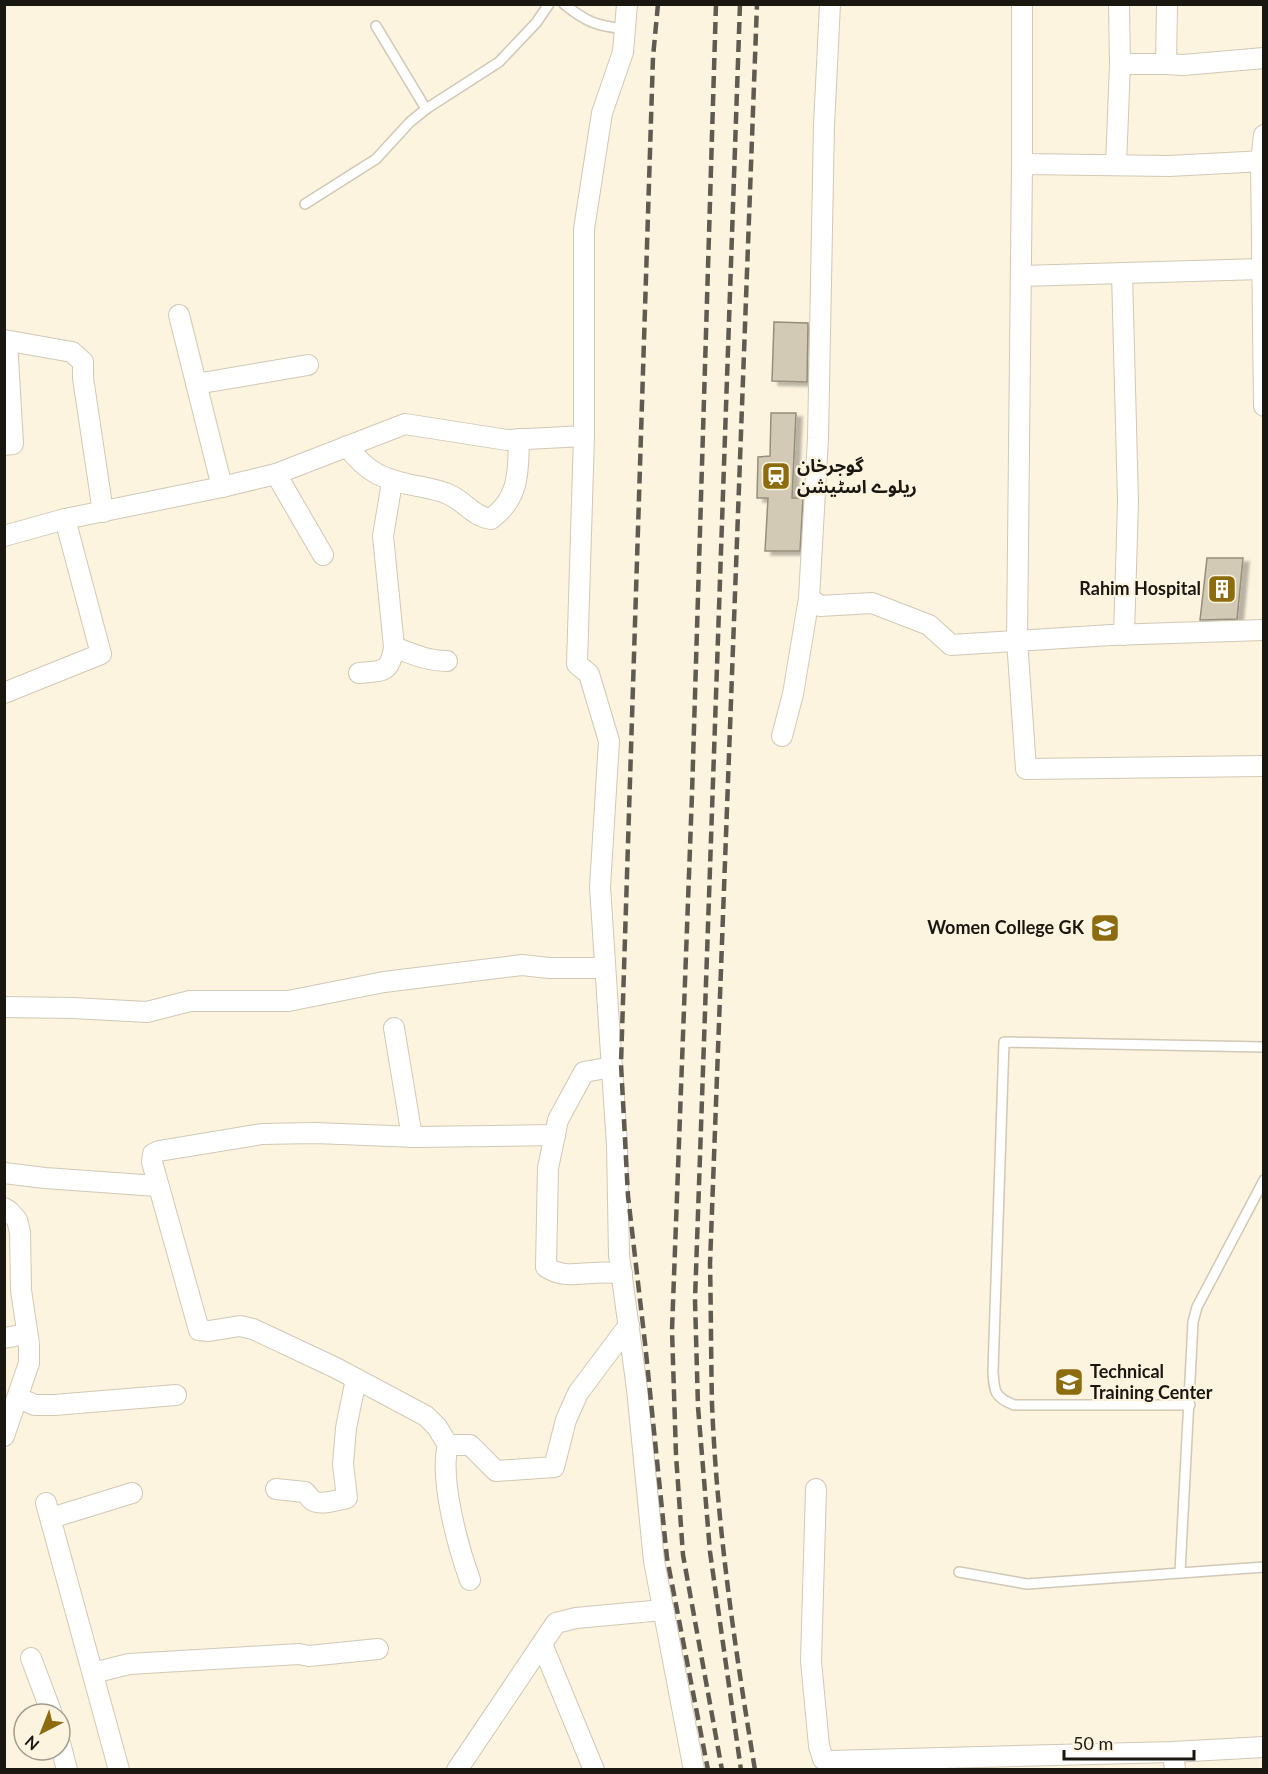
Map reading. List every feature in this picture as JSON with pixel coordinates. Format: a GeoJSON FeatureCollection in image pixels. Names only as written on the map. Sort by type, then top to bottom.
{"type":"FeatureCollection","features":[{"type":"Feature","properties":{"kind":"street"},"geometry":{"type":"LineString","coordinates":[[627,4],[623,52],[602,113],[584,229],[584,436],[577,664],[589,674],[609,741],[600,887],[617,1144],[619,1255],[638,1389],[654,1561],[693,1770]]}},
{"type":"Feature","properties":{"kind":"street"},"geometry":{"type":"LineString","coordinates":[[782,736],[793,694],[809,598],[818,438],[824,125],[830,4]]}},
{"type":"Feature","properties":{"kind":"street"},"geometry":{"type":"LineString","coordinates":[[1022,4],[1017,640],[1026,769],[1263,766]]}},
{"type":"Feature","properties":{"kind":"street"},"geometry":{"type":"LineString","coordinates":[[1116,165],[1120,64],[1119,4]]}},
{"type":"Feature","properties":{"kind":"street"},"geometry":{"type":"LineString","coordinates":[[1166,64],[1167,4]]}},
{"type":"Feature","properties":{"kind":"street"},"geometry":{"type":"LineString","coordinates":[[1120,64],[1183,65],[1263,58]]}},
{"type":"Feature","properties":{"kind":"street"},"geometry":{"type":"LineString","coordinates":[[1263,135],[1263,406]]}},
{"type":"Feature","properties":{"kind":"street"},"geometry":{"type":"LineString","coordinates":[[1022,164],[1169,165],[1262,161]]}},
{"type":"Feature","properties":{"kind":"street"},"geometry":{"type":"LineString","coordinates":[[1021,276],[1262,269]]}},
{"type":"Feature","properties":{"kind":"street"},"geometry":{"type":"LineString","coordinates":[[1122,273],[1128,502],[1124,634]]}},
{"type":"Feature","properties":{"kind":"street"},"geometry":{"type":"LineString","coordinates":[[178,315],[222,488]]}},
{"type":"Feature","properties":{"kind":"street"},"geometry":{"type":"LineString","coordinates":[[4,445],[13,444],[6,340],[72,352],[83,362],[83,378],[103,512]]}},
{"type":"Feature","properties":{"kind":"street"},"geometry":{"type":"LineString","coordinates":[[196,384],[308,365]]}},
{"type":"Feature","properties":{"kind":"street"},"geometry":{"type":"LineString","coordinates":[[4,536],[64,519],[222,488],[276,474],[405,424],[507,440],[584,436]]}},
{"type":"Feature","properties":{"kind":"street"},"geometry":{"type":"LineString","coordinates":[[347,446],[371,472],[392,482],[448,494],[480,517],[491,519],[508,503],[516,488],[519,439]]}},
{"type":"Feature","properties":{"kind":"street"},"geometry":{"type":"LineString","coordinates":[[276,474],[323,555]]}},
{"type":"Feature","properties":{"kind":"street"},"geometry":{"type":"LineString","coordinates":[[359,673],[373,672],[388,667],[392,662],[394,647],[383,536],[392,482]]}},
{"type":"Feature","properties":{"kind":"street"},"geometry":{"type":"LineString","coordinates":[[4,693],[101,654],[64,519]]}},
{"type":"Feature","properties":{"kind":"street"},"geometry":{"type":"LineString","coordinates":[[809,598],[820,606],[872,603],[928,625],[951,645],[1124,634],[1263,630]]}},
{"type":"Feature","properties":{"kind":"street"},"geometry":{"type":"LineString","coordinates":[[394,647],[415,656],[447,661]]}},
{"type":"Feature","properties":{"kind":"street"},"geometry":{"type":"LineString","coordinates":[[4,1007],[147,1012],[190,1001],[288,1001],[394,981],[522,965],[549,968],[605,968]]}},
{"type":"Feature","properties":{"kind":"street"},"geometry":{"type":"LineString","coordinates":[[394,1028],[412,1137]]}},
{"type":"Feature","properties":{"kind":"street"},"geometry":{"type":"LineString","coordinates":[[612,1067],[584,1072],[558,1120],[548,1168],[546,1267],[556,1274],[574,1276],[622,1273]]}},
{"type":"Feature","properties":{"kind":"street"},"geometry":{"type":"LineString","coordinates":[[470,1580],[463,1560],[446,1479],[445,1456],[448,1445],[437,1427],[426,1416],[252,1329],[240,1326],[209,1331],[199,1330],[157,1186],[152,1162],[153,1154],[192,1144],[262,1134],[315,1133],[412,1137],[555,1135]]}},
{"type":"Feature","properties":{"kind":"street"},"geometry":{"type":"LineString","coordinates":[[4,1173],[157,1186]]}},
{"type":"Feature","properties":{"kind":"street"},"geometry":{"type":"LineString","coordinates":[[4,1208],[17,1220],[20,1232],[21,1290],[29,1363],[4,1436]]}},
{"type":"Feature","properties":{"kind":"street"},"geometry":{"type":"LineString","coordinates":[[448,1445],[470,1445],[496,1471],[554,1467],[566,1420],[578,1393],[629,1324]]}},
{"type":"Feature","properties":{"kind":"street"},"geometry":{"type":"LineString","coordinates":[[4,1338],[27,1334]]}},
{"type":"Feature","properties":{"kind":"street"},"geometry":{"type":"LineString","coordinates":[[276,1489],[305,1492],[312,1501],[316,1502],[347,1498],[343,1464],[346,1428],[356,1379]]}},
{"type":"Feature","properties":{"kind":"street"},"geometry":{"type":"LineString","coordinates":[[18,1398],[35,1405],[54,1405],[176,1395]]}},
{"type":"Feature","properties":{"kind":"street"},"geometry":{"type":"LineString","coordinates":[[816,1489],[810,1661],[820,1764],[829,1761],[1174,1761],[1263,1747]]}},
{"type":"Feature","properties":{"kind":"street"},"geometry":{"type":"LineString","coordinates":[[119,1770],[48,1510],[132,1493]]}},
{"type":"Feature","properties":{"kind":"street"},"geometry":{"type":"LineString","coordinates":[[457,1770],[556,1623],[663,1610]]}},
{"type":"Feature","properties":{"kind":"street"},"geometry":{"type":"LineString","coordinates":[[542,1644],[594,1770]]}},
{"type":"Feature","properties":{"kind":"street"},"geometry":{"type":"LineString","coordinates":[[93,1673],[129,1664],[299,1654],[309,1656],[378,1649]]}},
{"type":"Feature","properties":{"kind":"street"},"geometry":{"type":"LineString","coordinates":[[31,1658],[48,1702]]}},
{"type":"Feature","properties":{"kind":"lane"},"geometry":{"type":"LineString","coordinates":[[304,204],[376,159],[410,122],[426,109],[499,62],[536,23],[549,4]]}},
{"type":"Feature","properties":{"kind":"lane"},"geometry":{"type":"LineString","coordinates":[[564,4],[576,14],[598,26],[625,29]]}},
{"type":"Feature","properties":{"kind":"lane"},"geometry":{"type":"LineString","coordinates":[[376,26],[426,109]]}},
{"type":"Feature","properties":{"kind":"lane"},"geometry":{"type":"LineString","coordinates":[[1190,1405],[1014,1405],[1002,1401],[994,1391],[993,1359],[1004,1042],[1263,1047]]}},
{"type":"Feature","properties":{"kind":"lane"},"geometry":{"type":"LineString","coordinates":[[1180,1572],[1190,1405],[1191,1345],[1197,1307],[1263,1180]]}},
{"type":"Feature","properties":{"kind":"lane"},"geometry":{"type":"LineString","coordinates":[[959,1572],[1028,1584],[1263,1567]]}},
{"type":"Feature","properties":{"kind":"building"},"geometry":{"type":"Polygon","coordinates":[[[774,322],[808,323],[807,382],[772,381],[774,322]]]}},
{"type":"Feature","properties":{"kind":"building"},"geometry":{"type":"Polygon","coordinates":[[[771,413],[796,413],[792,498],[803,498],[800,551],[765,551],[768,498],[757,498],[758,457],[770,456],[771,413]]]}},
{"type":"Feature","properties":{"kind":"building","name":"Rahim Hospital"},"geometry":{"type":"Polygon","coordinates":[[[1207,558],[1243,558],[1237,619],[1200,620],[1207,558]]]}},
{"type":"Feature","properties":{"kind":"railway"},"geometry":{"type":"LineString","coordinates":[[658,4],[653,57],[621,1064],[628,1196],[667,1558],[708,1770]]}},
{"type":"Feature","properties":{"kind":"railway"},"geometry":{"type":"LineString","coordinates":[[716,4],[692,794],[672,1330],[676,1455],[683,1555],[722,1770]]}},
{"type":"Feature","properties":{"kind":"railway"},"geometry":{"type":"LineString","coordinates":[[740,4],[695,1300],[698,1407],[710,1552],[741,1770]]}},
{"type":"Feature","properties":{"kind":"railway"},"geometry":{"type":"LineString","coordinates":[[755,1770],[734,1633],[718,1496],[712,1404],[710,1264],[757,4]]}},
{"type":"Feature","properties":{"kind":"place","name":"گوجرخان ریلوے اسٹیشن"},"geometry":{"type":"Point","coordinates":[776,476]}},
{"type":"Feature","properties":{"kind":"place","name":"Rahim Hospital"},"geometry":{"type":"Point","coordinates":[1222,589]}},
{"type":"Feature","properties":{"kind":"place","name":"Women College GK"},"geometry":{"type":"Point","coordinates":[1105,928]}},
{"type":"Feature","properties":{"kind":"place","name":"Technical Training Center"},"geometry":{"type":"Point","coordinates":[1069,1382]}}]}
